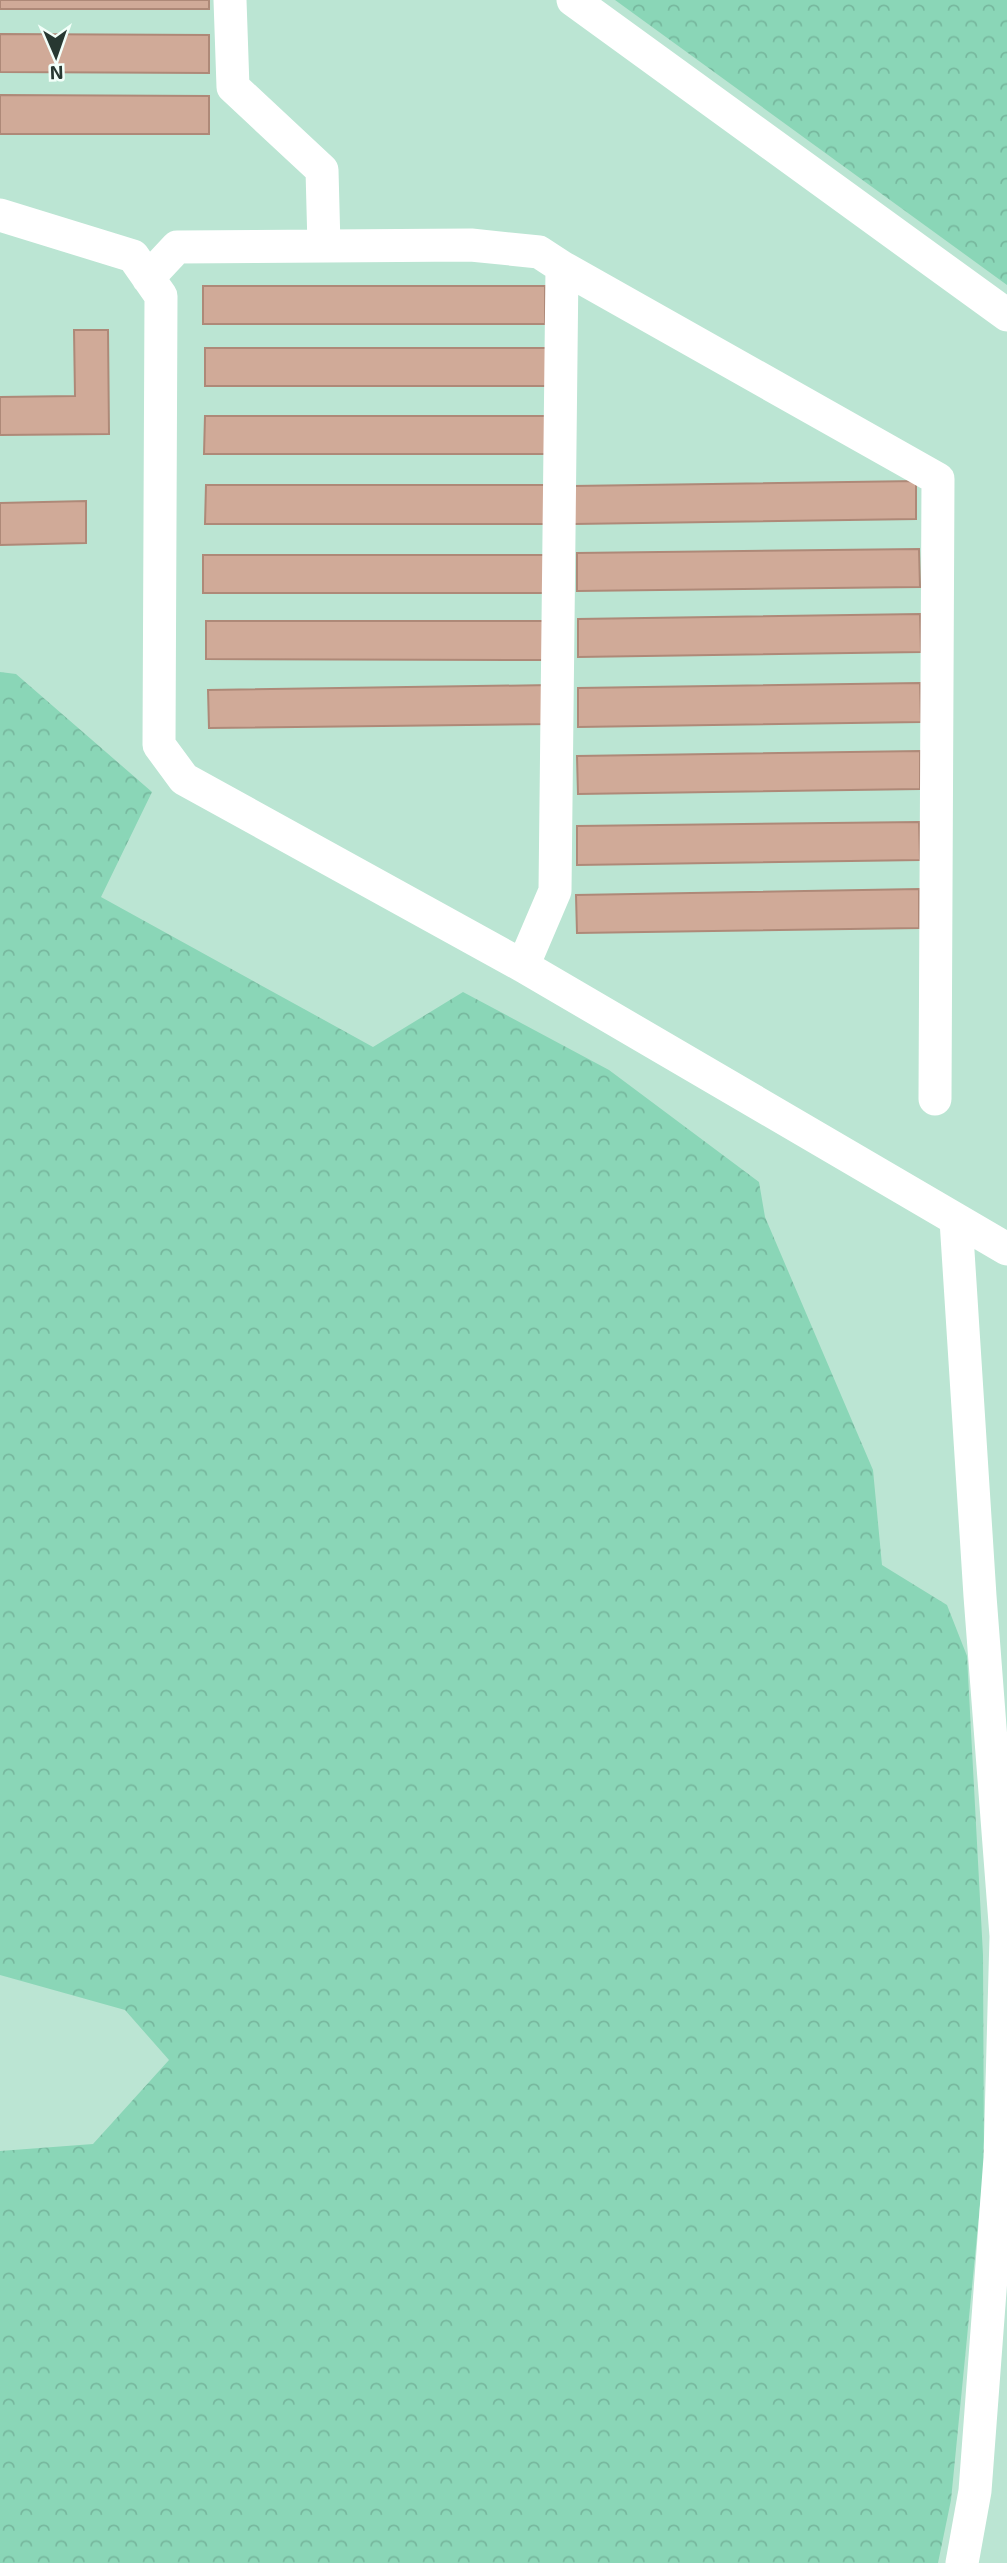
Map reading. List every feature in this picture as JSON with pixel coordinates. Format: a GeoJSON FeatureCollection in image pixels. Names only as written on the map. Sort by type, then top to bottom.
{"type":"FeatureCollection","features":[{"type":"Feature","properties":{"kind":"street"},"geometry":{"type":"LineString","coordinates":[[230,0],[233,87],[323,170],[324,246]]}},
{"type":"Feature","properties":{"kind":"street"},"geometry":{"type":"LineString","coordinates":[[573,0],[1007,315]]}},
{"type":"Feature","properties":{"kind":"street"},"geometry":{"type":"LineString","coordinates":[[0,215],[133,256],[161,296],[159,745],[184,779],[523,966],[1007,1249]]}},
{"type":"Feature","properties":{"kind":"street"},"geometry":{"type":"LineString","coordinates":[[148,278],[177,247],[471,245],[539,252],[938,479],[935,1099]]}},
{"type":"Feature","properties":{"kind":"street"},"geometry":{"type":"LineString","coordinates":[[523,966],[555,891],[562,267]]}},
{"type":"Feature","properties":{"kind":"street"},"geometry":{"type":"LineString","coordinates":[[956,1220],[980,1597],[1006,1936],[1000,2158],[975,2491],[962,2563]]}},
{"type":"Feature","properties":{"kind":"green space"},"geometry":{"type":"Polygon","coordinates":[[[615,0],[1007,0],[1007,285],[615,0]]]}},
{"type":"Feature","properties":{"kind":"green space"},"geometry":{"type":"Polygon","coordinates":[[[0,672],[16,674],[152,792],[101,897],[373,1047],[463,992],[609,1070],[759,1182],[765,1217],[873,1470],[882,1565],[947,1605],[967,1656],[983,1955],[984,2165],[951,2500],[938,2563],[0,2563],[0,2151],[93,2144],[169,2060],[125,2010],[0,1975],[0,672]]]}},
{"type":"Feature","properties":{"kind":"building"},"geometry":{"type":"Polygon","coordinates":[[[0,0],[209,0],[209,9],[0,9],[0,0]]]}},
{"type":"Feature","properties":{"kind":"building"},"geometry":{"type":"Polygon","coordinates":[[[0,34],[209,35],[209,73],[0,72],[0,34]]]}},
{"type":"Feature","properties":{"kind":"building"},"geometry":{"type":"Polygon","coordinates":[[[0,95],[209,96],[209,134],[0,134],[0,95]]]}},
{"type":"Feature","properties":{"kind":"building"},"geometry":{"type":"Polygon","coordinates":[[[203,286],[545,286],[545,324],[203,324],[203,286]]]}},
{"type":"Feature","properties":{"kind":"building"},"geometry":{"type":"Polygon","coordinates":[[[74,330],[108,330],[109,434],[0,435],[0,397],[75,396],[74,330]]]}},
{"type":"Feature","properties":{"kind":"building"},"geometry":{"type":"Polygon","coordinates":[[[205,348],[548,348],[547,386],[205,386],[205,348]]]}},
{"type":"Feature","properties":{"kind":"building"},"geometry":{"type":"Polygon","coordinates":[[[205,416],[547,416],[547,454],[204,454],[205,416]]]}},
{"type":"Feature","properties":{"kind":"building"},"geometry":{"type":"Polygon","coordinates":[[[916,481],[916,519],[574,524],[573,486],[916,481]]]}},
{"type":"Feature","properties":{"kind":"building"},"geometry":{"type":"Polygon","coordinates":[[[206,485],[548,485],[548,524],[205,524],[206,485]]]}},
{"type":"Feature","properties":{"kind":"building"},"geometry":{"type":"Polygon","coordinates":[[[86,501],[86,543],[0,545],[0,503],[86,501]]]}},
{"type":"Feature","properties":{"kind":"building"},"geometry":{"type":"Polygon","coordinates":[[[919,549],[920,587],[577,591],[577,553],[919,549]]]}},
{"type":"Feature","properties":{"kind":"building"},"geometry":{"type":"Polygon","coordinates":[[[203,555],[546,555],[545,593],[203,593],[203,555]]]}},
{"type":"Feature","properties":{"kind":"building"},"geometry":{"type":"Polygon","coordinates":[[[920,614],[921,652],[578,657],[578,619],[920,614]]]}},
{"type":"Feature","properties":{"kind":"building"},"geometry":{"type":"Polygon","coordinates":[[[206,621],[549,621],[549,660],[206,659],[206,621]]]}},
{"type":"Feature","properties":{"kind":"building"},"geometry":{"type":"Polygon","coordinates":[[[920,683],[921,722],[578,727],[578,688],[920,683]]]}},
{"type":"Feature","properties":{"kind":"building"},"geometry":{"type":"Polygon","coordinates":[[[551,685],[551,724],[209,728],[208,690],[551,685]]]}},
{"type":"Feature","properties":{"kind":"building"},"geometry":{"type":"Polygon","coordinates":[[[920,751],[920,789],[578,794],[577,756],[920,751]]]}},
{"type":"Feature","properties":{"kind":"building"},"geometry":{"type":"Polygon","coordinates":[[[919,822],[920,860],[577,865],[577,826],[919,822]]]}},
{"type":"Feature","properties":{"kind":"building"},"geometry":{"type":"Polygon","coordinates":[[[919,889],[919,928],[577,933],[576,895],[919,889]]]}}]}
